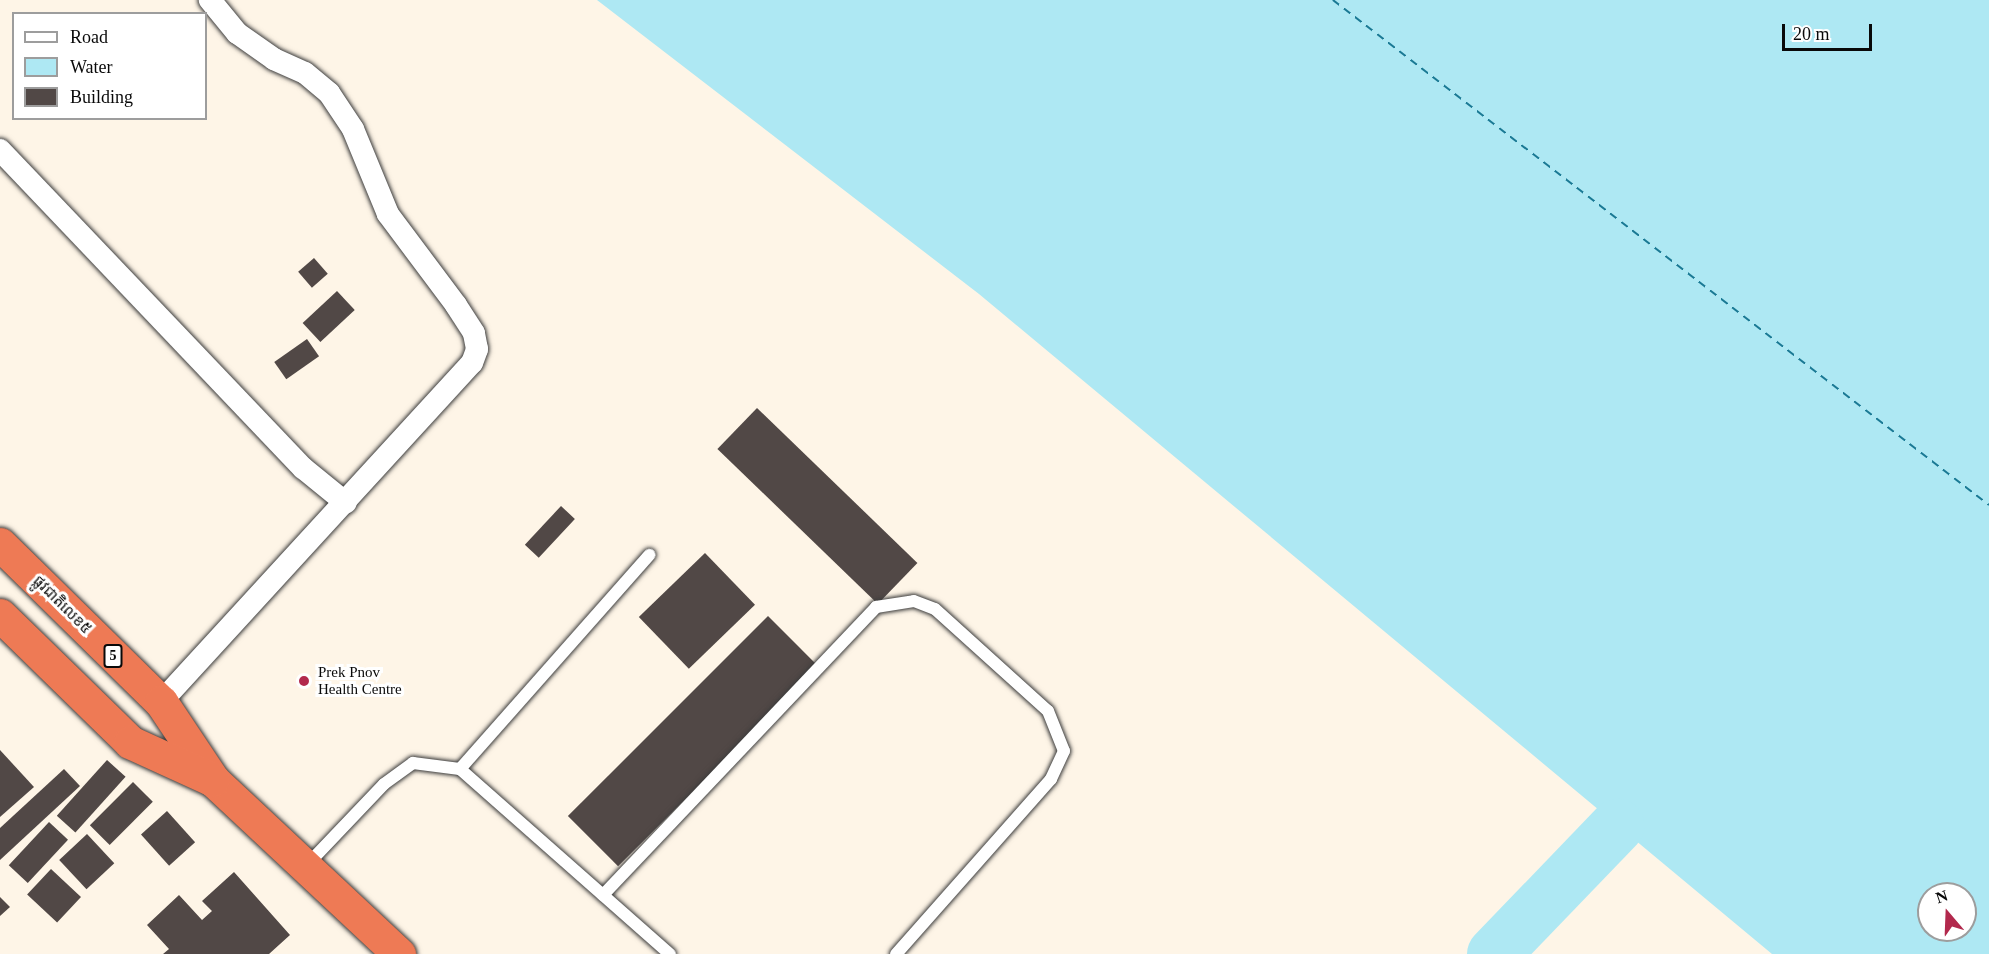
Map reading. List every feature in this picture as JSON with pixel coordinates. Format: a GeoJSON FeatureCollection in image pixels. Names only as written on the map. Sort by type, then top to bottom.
{"type":"FeatureCollection","features":[{"type":"Feature","properties":{"kind":"highway","name":"ផ្លូវជាតិលេខ៥"},"geometry":{"type":"LineString","coordinates":[[0,544],[160,702],[213,780],[399,954]]}},
{"type":"Feature","properties":{"kind":"highway","name":"ផ្លូវជាតិលេខ៥"},"geometry":{"type":"LineString","coordinates":[[0,615],[130,742],[213,780]]}},
{"type":"Feature","properties":{"kind":"street"},"geometry":{"type":"LineString","coordinates":[[160,702],[346,503],[472,363],[477,349],[474,333],[388,214],[353,129],[329,93],[305,73],[274,59],[237,33],[210,0]]}},
{"type":"Feature","properties":{"kind":"street"},"geometry":{"type":"LineString","coordinates":[[0,150],[303,468],[346,503]]}},
{"type":"Feature","properties":{"kind":"lane"},"geometry":{"type":"LineString","coordinates":[[460,769],[649,555]]}},
{"type":"Feature","properties":{"kind":"lane"},"geometry":{"type":"LineString","coordinates":[[603,896],[876,607],[914,601],[935,609],[1048,711],[1064,751],[1051,779],[896,954]]}},
{"type":"Feature","properties":{"kind":"lane"},"geometry":{"type":"LineString","coordinates":[[305,867],[384,784],[413,764],[460,769],[670,954]]}},
{"type":"Feature","properties":{"kind":"water"},"geometry":{"type":"Polygon","coordinates":[[[597,0],[1989,0],[1989,954],[1772,954],[979,294],[597,0]]]}},
{"type":"Feature","properties":{"kind":"building"},"geometry":{"type":"Polygon","coordinates":[[[314,258],[328,274],[312,288],[298,272],[314,258]]]}},
{"type":"Feature","properties":{"kind":"building"},"geometry":{"type":"Polygon","coordinates":[[[337,291],[355,310],[320,342],[303,323],[337,291]]]}},
{"type":"Feature","properties":{"kind":"building"},"geometry":{"type":"Polygon","coordinates":[[[307,339],[319,356],[286,379],[274,362],[307,339]]]}},
{"type":"Feature","properties":{"kind":"building"},"geometry":{"type":"Polygon","coordinates":[[[757,408],[917,563],[878,604],[717,449],[757,408]]]}},
{"type":"Feature","properties":{"kind":"building"},"geometry":{"type":"Polygon","coordinates":[[[561,506],[575,519],[539,558],[525,545],[561,506]]]}},
{"type":"Feature","properties":{"kind":"building"},"geometry":{"type":"Polygon","coordinates":[[[705,553],[755,605],[689,669],[639,617],[705,553]]]}},
{"type":"Feature","properties":{"kind":"building"},"geometry":{"type":"Polygon","coordinates":[[[768,616],[818,666],[618,866],[568,816],[768,616]]]}},
{"type":"Feature","properties":{"kind":"building"},"geometry":{"type":"Polygon","coordinates":[[[0,750],[34,787],[0,817],[0,750]]]}},
{"type":"Feature","properties":{"kind":"building"},"geometry":{"type":"Polygon","coordinates":[[[107,760],[126,777],[75,832],[57,816],[107,760]]]}},
{"type":"Feature","properties":{"kind":"building"},"geometry":{"type":"Polygon","coordinates":[[[64,769],[80,786],[0,860],[0,828],[64,769]]]}},
{"type":"Feature","properties":{"kind":"building"},"geometry":{"type":"Polygon","coordinates":[[[133,782],[153,802],[110,845],[90,825],[133,782]]]}},
{"type":"Feature","properties":{"kind":"building"},"geometry":{"type":"Polygon","coordinates":[[[167,811],[195,842],[169,866],[141,834],[167,811]]]}},
{"type":"Feature","properties":{"kind":"building"},"geometry":{"type":"Polygon","coordinates":[[[49,822],[68,840],[28,883],[9,865],[49,822]]]}},
{"type":"Feature","properties":{"kind":"building"},"geometry":{"type":"Polygon","coordinates":[[[87,834],[114,863],[86,889],[59,860],[87,834]]]}},
{"type":"Feature","properties":{"kind":"building"},"geometry":{"type":"Polygon","coordinates":[[[51,869],[81,897],[57,923],[27,895],[51,869]]]}},
{"type":"Feature","properties":{"kind":"building"},"geometry":{"type":"Polygon","coordinates":[[[234,872],[290,935],[269,954],[163,954],[169,949],[147,925],[179,895],[202,920],[212,911],[202,901],[234,872]]]}},
{"type":"Feature","properties":{"kind":"building"},"geometry":{"type":"Polygon","coordinates":[[[0,897],[10,907],[0,916],[0,897]]]}},
{"type":"Feature","properties":{"kind":"waterway"},"geometry":{"type":"LineString","coordinates":[[1494,954],[1617,826]]}},
{"type":"Feature","properties":{"kind":"ferry route"},"geometry":{"type":"LineString","coordinates":[[1333,0],[1989,505]]}},
{"type":"Feature","properties":{"kind":"place","name":"Prek Pnov Health Centre"},"geometry":{"type":"Point","coordinates":[304,681]}}]}
